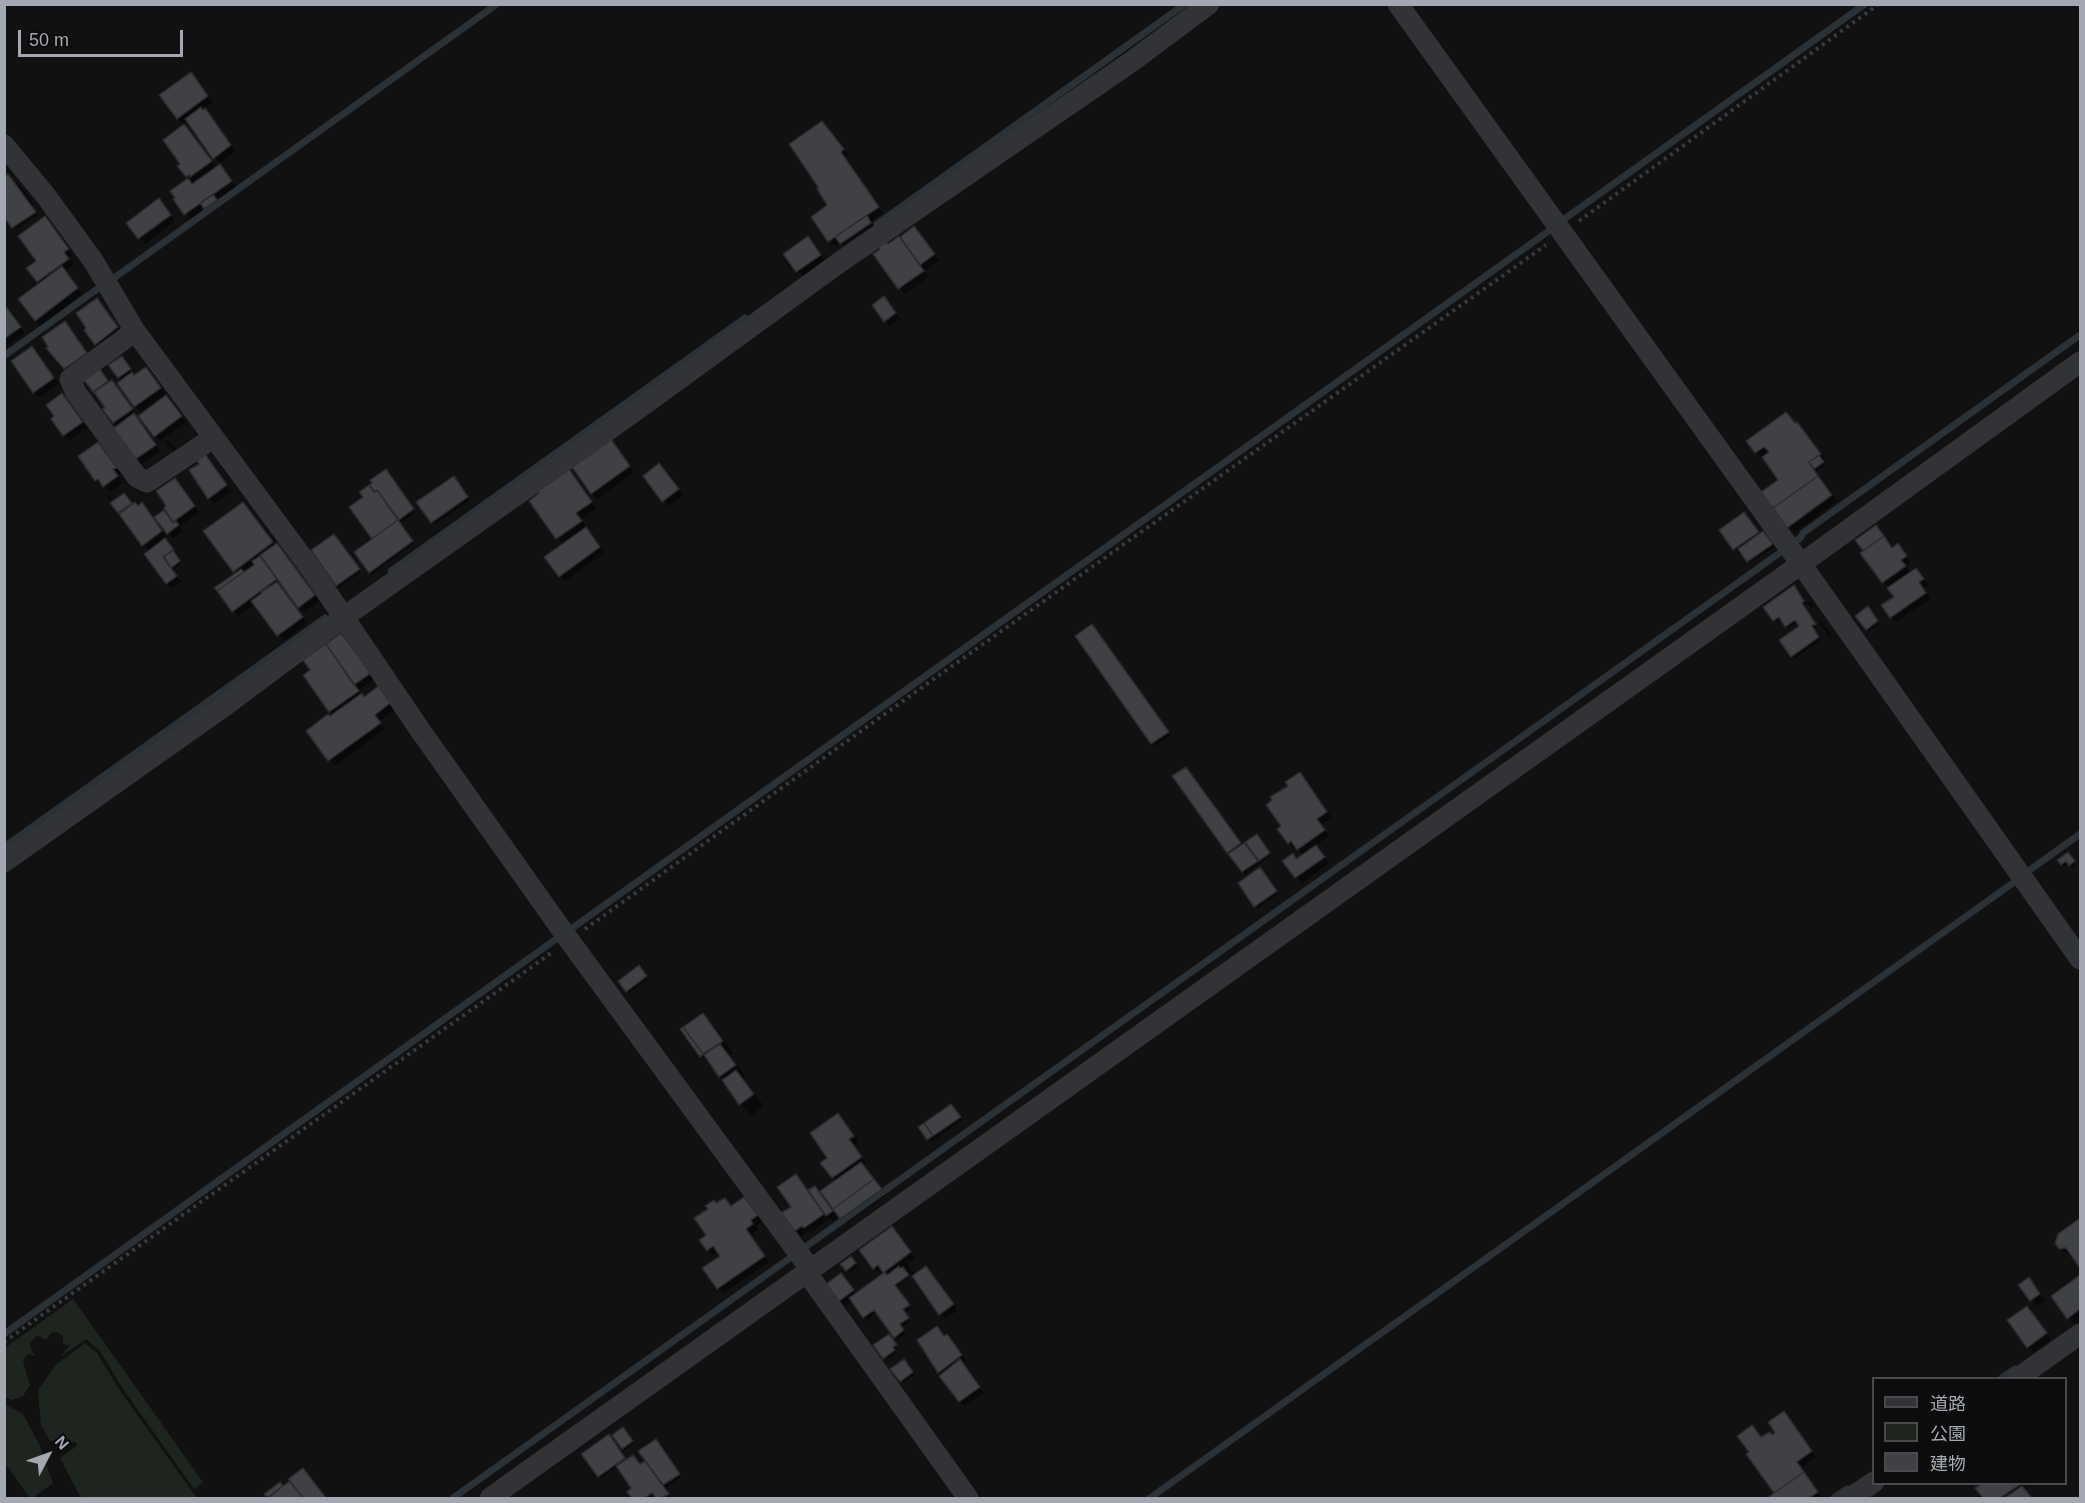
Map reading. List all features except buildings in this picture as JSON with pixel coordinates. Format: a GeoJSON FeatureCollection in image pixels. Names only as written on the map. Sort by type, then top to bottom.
{"type":"FeatureCollection","features":[{"type":"Feature","properties":{"kind":"street"},"geometry":{"type":"LineString","coordinates":[[4,862],[219,710],[344,617],[638,409],[840,262],[1093,88],[1209,4]]}},
{"type":"Feature","properties":{"kind":"street"},"geometry":{"type":"LineString","coordinates":[[1398,4],[1801,564],[2080,959]]}},
{"type":"Feature","properties":{"kind":"street"},"geometry":{"type":"LineString","coordinates":[[4,145],[46,196],[94,262],[135,332],[344,617],[420,730],[569,940],[804,1262],[968,1498]]}},
{"type":"Feature","properties":{"kind":"street"},"geometry":{"type":"LineString","coordinates":[[135,332],[70,379],[75,391],[136,477],[147,482],[213,438]]}},
{"type":"Feature","properties":{"kind":"street"},"geometry":{"type":"LineString","coordinates":[[490,1498],[804,1262],[1801,564],[2080,362]]}},
{"type":"Feature","properties":{"kind":"street"},"geometry":{"type":"LineString","coordinates":[[2019,1377],[2080,1334]]}},
{"type":"Feature","properties":{"kind":"street"},"geometry":{"type":"LineString","coordinates":[[1850,1498],[1872,1483]]}},
{"type":"Feature","properties":{"kind":"path"},"geometry":{"type":"LineString","coordinates":[[4,1342],[1562,233],[1879,4]]}},
{"type":"Feature","properties":{"kind":"green space"},"geometry":{"type":"Polygon","coordinates":[[[73,1299],[203,1482],[194,1489],[121,1386],[100,1351],[86,1339],[60,1357],[70,1345],[63,1344],[63,1336],[57,1332],[51,1333],[46,1340],[37,1335],[30,1343],[31,1350],[36,1357],[30,1354],[23,1362],[30,1385],[23,1396],[12,1400],[5,1397],[5,1348],[73,1299]]]}},
{"type":"Feature","properties":{"kind":"green space"},"geometry":{"type":"Polygon","coordinates":[[[85,1343],[97,1353],[118,1388],[197,1498],[81,1498],[60,1458],[77,1446],[76,1442],[50,1441],[41,1425],[38,1390],[57,1364],[85,1343]]]}},
{"type":"Feature","properties":{"kind":"green space"},"geometry":{"type":"Polygon","coordinates":[[[4,1404],[23,1414],[39,1444],[53,1483],[32,1498],[5,1463],[4,1404]]]}},
{"type":"Feature","properties":{"kind":"waterway"},"geometry":{"type":"LineString","coordinates":[[114,278],[497,4]]}},
{"type":"Feature","properties":{"kind":"waterway"},"geometry":{"type":"LineString","coordinates":[[877,224],[1185,4]]}},
{"type":"Feature","properties":{"kind":"waterway"},"geometry":{"type":"LineString","coordinates":[[1563,220],[1865,4]]}},
{"type":"Feature","properties":{"kind":"waterway"},"geometry":{"type":"LineString","coordinates":[[571,929],[1550,230]]}},
{"type":"Feature","properties":{"kind":"waterway"},"geometry":{"type":"LineString","coordinates":[[4,356],[100,287]]}},
{"type":"Feature","properties":{"kind":"waterway"},"geometry":{"type":"LineString","coordinates":[[391,571],[745,318]]}},
{"type":"Feature","properties":{"kind":"waterway"},"geometry":{"type":"LineString","coordinates":[[1793,544],[1803,533],[2080,335]]}},
{"type":"Feature","properties":{"kind":"waterway"},"geometry":{"type":"LineString","coordinates":[[453,1498],[1781,552]]}},
{"type":"Feature","properties":{"kind":"waterway"},"geometry":{"type":"LineString","coordinates":[[4,847],[325,618]]}},
{"type":"Feature","properties":{"kind":"waterway"},"geometry":{"type":"LineString","coordinates":[[2027,872],[2080,834]]}},
{"type":"Feature","properties":{"kind":"waterway"},"geometry":{"type":"LineString","coordinates":[[1150,1498],[2017,880]]}},
{"type":"Feature","properties":{"kind":"waterway"},"geometry":{"type":"LineString","coordinates":[[4,1334],[559,937]]}},
{"type":"Feature","properties":{"kind":"waterway"},"geometry":{"type":"LineString","coordinates":[[2003,1377],[2015,1369]]}},
{"type":"Feature","properties":{"kind":"waterway"},"geometry":{"type":"LineString","coordinates":[[1834,1498],[1847,1489]]}}]}
